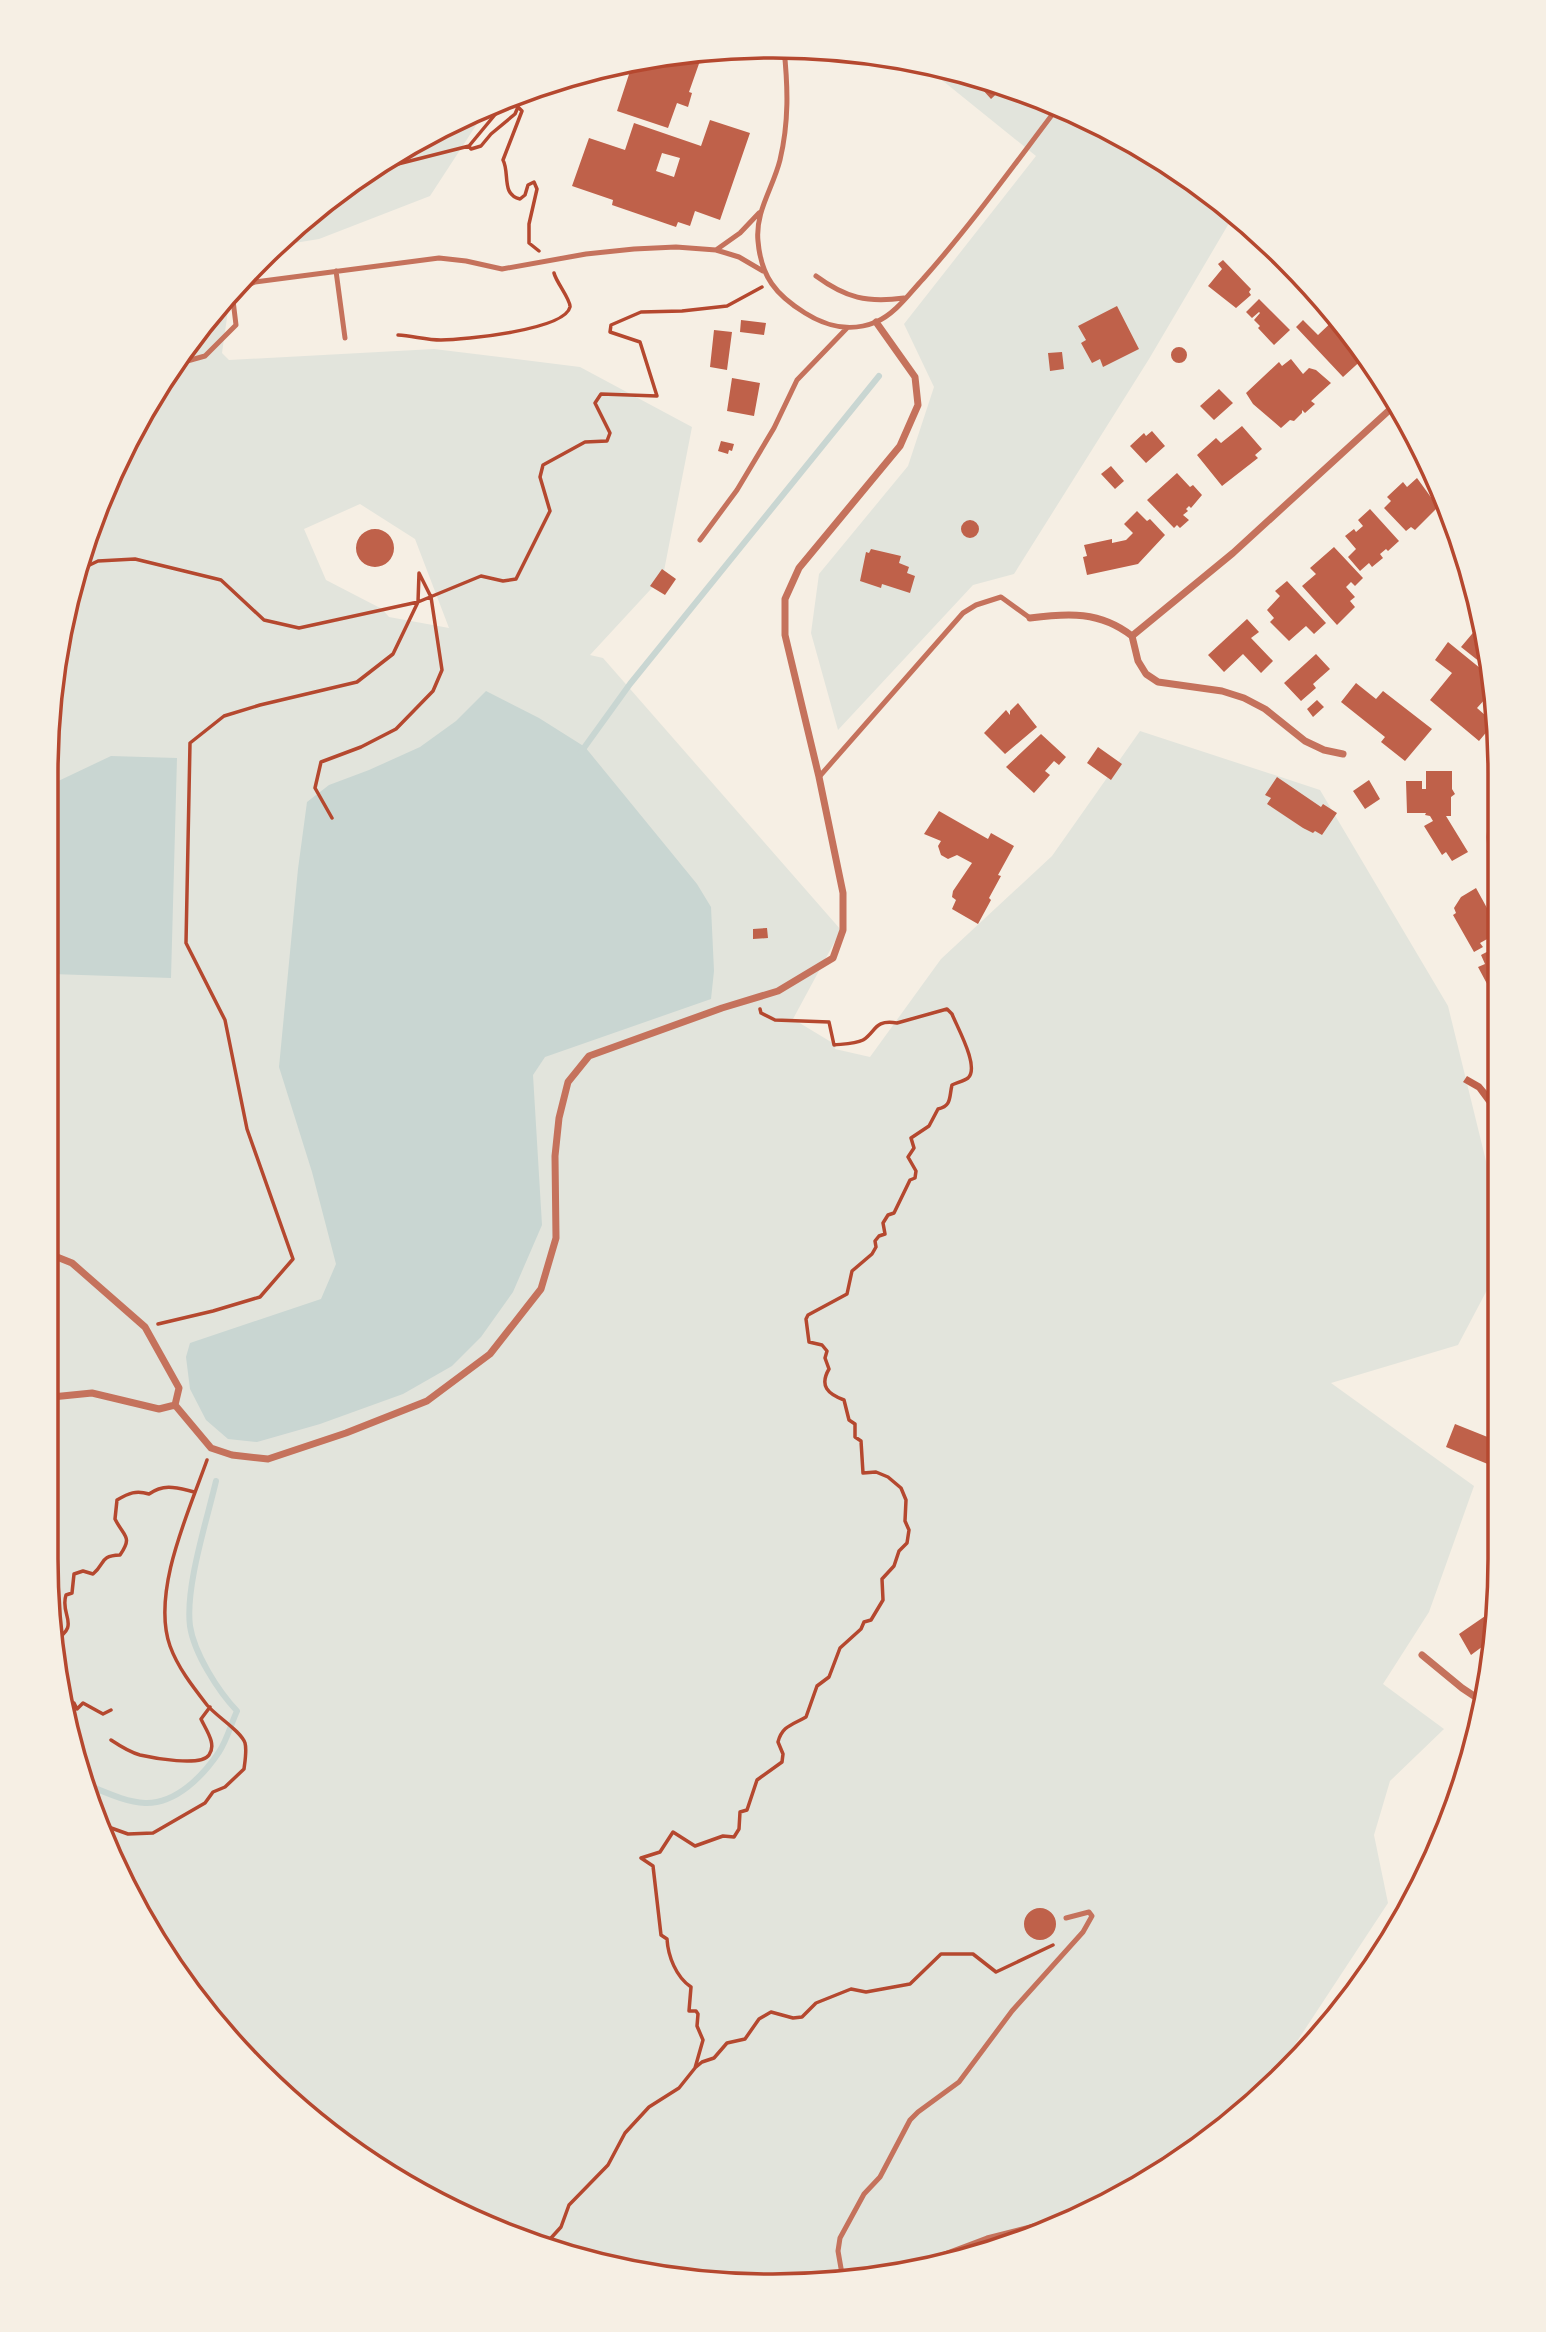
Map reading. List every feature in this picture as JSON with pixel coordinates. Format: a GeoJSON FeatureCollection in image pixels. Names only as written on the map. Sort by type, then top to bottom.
{"type":"FeatureCollection","features":[{"type":"Feature","properties":{"kind":"street"},"geometry":{"type":"LineString","coordinates":[[58,1257],[72,1263],[145,1327],[179,1388],[176,1405],[211,1448],[232,1455],[268,1459],[333,1438],[427,1401],[490,1354],[541,1289],[556,1238],[555,1156],[559,1118],[568,1082],[589,1056],[698,1016],[778,991],[833,958],[843,930],[843,893],[785,635],[785,599],[799,568],[900,446],[918,405],[915,377],[876,322]]}},
{"type":"Feature","properties":{"kind":"street"},"geometry":{"type":"LineString","coordinates":[[1132,636],[1233,553],[1389,410]]}},
{"type":"Feature","properties":{"kind":"street"},"geometry":{"type":"LineString","coordinates":[[1030,618],[1061,614],[1087,615],[1119,625],[1132,636],[1138,662],[1146,674],[1158,682],[1222,691],[1244,698],[1265,709],[1305,741],[1324,750],[1343,754]]}},
{"type":"Feature","properties":{"kind":"street"},"geometry":{"type":"LineString","coordinates":[[58,1396],[92,1393],[159,1409],[176,1405]]}},
{"type":"Feature","properties":{"kind":"street"},"geometry":{"type":"LineString","coordinates":[[1422,1655],[1475,1697]]}},
{"type":"Feature","properties":{"kind":"lane"},"geometry":{"type":"LineString","coordinates":[[785,58],[788,119],[779,161],[760,214],[758,240],[764,271],[771,283],[785,300],[819,322],[848,328],[876,322],[890,314],[965,228],[1052,114]]}},
{"type":"Feature","properties":{"kind":"lane"},"geometry":{"type":"LineString","coordinates":[[716,250],[760,214]]}},
{"type":"Feature","properties":{"kind":"lane"},"geometry":{"type":"LineString","coordinates":[[251,284],[439,258],[466,261],[502,270],[586,254],[676,247],[716,250],[739,257],[764,271]]}},
{"type":"Feature","properties":{"kind":"lane"},"geometry":{"type":"LineString","coordinates":[[337,271],[345,338]]}},
{"type":"Feature","properties":{"kind":"lane"},"geometry":{"type":"LineString","coordinates":[[816,276],[836,291],[854,297],[881,301],[906,298]]}},
{"type":"Feature","properties":{"kind":"lane"},"geometry":{"type":"LineString","coordinates":[[190,360],[205,356],[236,325],[233,303]]}},
{"type":"Feature","properties":{"kind":"lane"},"geometry":{"type":"LineString","coordinates":[[700,540],[737,490],[774,428],[797,380],[848,328]]}},
{"type":"Feature","properties":{"kind":"lane"},"geometry":{"type":"LineString","coordinates":[[819,777],[963,613],[976,605],[1001,597],[1030,618]]}},
{"type":"Feature","properties":{"kind":"lane"},"geometry":{"type":"LineString","coordinates":[[841,2271],[838,2251],[840,2238],[864,2194],[880,2177],[910,2120],[959,2082],[1012,2011],[1083,1931],[1091,1916],[1089,1912],[1084,1912],[1066,1918]]}},
{"type":"Feature","properties":{"kind":"lane"},"geometry":{"type":"LineString","coordinates":[[950,2252],[1022,2229]]}},
{"type":"Feature","properties":{"kind":"path"},"geometry":{"type":"LineString","coordinates":[[398,335],[441,340],[496,335],[563,316],[568,310],[570,301],[555,278],[551,262],[529,243],[529,224],[537,189],[534,182],[528,185],[525,195],[520,199],[509,192],[503,160],[522,111],[518,107],[515,114],[481,146],[471,149],[469,146]]}},
{"type":"Feature","properties":{"kind":"path"},"geometry":{"type":"LineString","coordinates":[[399,164],[469,146],[496,113]]}},
{"type":"Feature","properties":{"kind":"path"},"geometry":{"type":"LineString","coordinates":[[89,565],[98,561],[135,559],[221,580],[264,620],[299,628],[418,603],[481,576],[503,581],[516,579],[550,511],[540,477],[543,464],[584,442],[607,441],[610,433],[594,403],[601,394],[657,396],[640,342],[610,332],[611,326],[641,312],[682,312],[727,306],[771,283]]}},
{"type":"Feature","properties":{"kind":"path"},"geometry":{"type":"LineString","coordinates":[[145,1327],[260,1297],[293,1259],[247,1129],[225,1020],[186,943],[190,743],[224,716],[357,682],[393,654],[418,603],[419,573],[431,597],[442,670],[433,691],[396,729],[361,747],[321,762],[315,788],[332,818]]}},
{"type":"Feature","properties":{"kind":"path"},"geometry":{"type":"LineString","coordinates":[[695,2068],[704,2040],[697,2026],[698,2014],[696,2011],[689,2011],[691,1987],[682,1981],[668,1951],[667,1939],[661,1935],[653,1866],[641,1857],[660,1852],[673,1832],[695,1846],[723,1836],[734,1837],[740,1829],[740,1812],[747,1810],[757,1780],[782,1762],[783,1754],[778,1742],[780,1732],[806,1717],[817,1685],[829,1677],[841,1648],[861,1629],[864,1622],[871,1620],[883,1600],[882,1579],[894,1566],[899,1551],[907,1543],[909,1530],[905,1521],[906,1500],[901,1488],[888,1477],[876,1472],[863,1473],[861,1441],[855,1437],[855,1424],[849,1420],[844,1400],[830,1395],[824,1386],[824,1377],[829,1369],[825,1358],[827,1351],[822,1345],[809,1342],[806,1319],[808,1315],[847,1294],[852,1271],[872,1254],[876,1247],[874,1241],[885,1234],[884,1223],[888,1215],[894,1213],[909,1180],[915,1178],[916,1171],[908,1157],[915,1149],[911,1138],[929,1126],[937,1109],[950,1102],[952,1085],[968,1078],[972,1058],[952,1014],[947,1009],[897,1023],[875,1026],[863,1040],[834,1045],[830,1021],[775,1020],[761,1013],[756,998]]}},
{"type":"Feature","properties":{"kind":"path"},"geometry":{"type":"LineString","coordinates":[[110,1828],[128,1834],[153,1833],[205,1803],[213,1792],[225,1787],[244,1769],[245,1744],[237,1731],[216,1716],[189,1682],[170,1645],[165,1609],[173,1555],[211,1448]]}},
{"type":"Feature","properties":{"kind":"path"},"geometry":{"type":"LineString","coordinates":[[62,1636],[68,1628],[68,1613],[64,1602],[66,1595],[72,1593],[74,1574],[83,1571],[93,1574],[99,1569],[102,1560],[108,1556],[120,1555],[128,1544],[128,1538],[115,1519],[117,1500],[138,1491],[149,1493],[168,1485],[195,1492]]}},
{"type":"Feature","properties":{"kind":"path"},"geometry":{"type":"LineString","coordinates":[[72,1703],[77,1709],[83,1703],[103,1714],[111,1710]]}},
{"type":"Feature","properties":{"kind":"path"},"geometry":{"type":"LineString","coordinates":[[111,1740],[138,1754],[181,1761],[203,1760],[209,1756],[212,1747],[201,1719],[209,1707]]}},
{"type":"Feature","properties":{"kind":"path"},"geometry":{"type":"LineString","coordinates":[[551,2238],[561,2227],[569,2205],[608,2165],[625,2133],[649,2107],[680,2088],[695,2068],[714,2058],[727,2043],[746,2039],[759,2019],[771,2012],[793,2018],[802,2017],[816,2003],[851,1989],[866,1992],[910,1984],[941,1954],[973,1954],[996,1972],[1058,1944]]}},
{"type":"Feature","properties":{"kind":"shaded area"},"geometry":{"type":"Polygon","coordinates":[[[938,77],[1047,112],[1089,132],[1170,178],[1229,223],[1149,359],[1014,574],[973,585],[838,730],[811,633],[819,574],[908,466],[934,387],[904,324],[1036,156],[938,77]]]}},
{"type":"Feature","properties":{"kind":"shaded area"},"geometry":{"type":"Polygon","coordinates":[[[478,122],[430,196],[319,239],[292,243],[376,178],[415,154],[478,122]]]}},
{"type":"Feature","properties":{"kind":"shaded area"},"geometry":{"type":"Polygon","coordinates":[[[228,310],[222,353],[229,360],[434,349],[580,367],[692,427],[663,576],[590,655],[603,658],[841,930],[793,1019],[836,1045],[835,1049],[870,1057],[941,959],[1052,856],[1140,731],[1320,790],[1448,1006],[1488,1169],[1488,1288],[1458,1345],[1331,1383],[1474,1486],[1429,1612],[1383,1684],[1444,1729],[1390,1781],[1374,1835],[1388,1903],[1287,2056],[1245,2097],[1170,2154],[1089,2200],[1047,2220],[1003,2236],[913,2261],[820,2273],[726,2273],[633,2261],[543,2236],[499,2220],[457,2200],[376,2154],[301,2097],[235,2031],[178,1956],[132,1875],[112,1833],[96,1789],[71,1699],[59,1606],[59,726],[71,633],[82,588],[112,499],[154,415],[178,376],[228,310]],[[360,504],[304,529],[326,580],[382,609],[389,617],[449,628],[415,539],[360,504]]]}},
{"type":"Feature","properties":{"kind":"shaded area"},"geometry":{"type":"Polygon","coordinates":[[[486,691],[539,718],[585,747],[697,884],[711,907],[714,971],[711,999],[545,1057],[533,1075],[542,1225],[513,1292],[481,1337],[452,1366],[403,1394],[320,1424],[257,1442],[228,1439],[206,1420],[190,1389],[186,1357],[190,1343],[321,1299],[336,1264],[312,1172],[279,1067],[307,802],[329,785],[420,747],[456,721],[486,691]]]}},
{"type":"Feature","properties":{"kind":"shaded area"},"geometry":{"type":"Polygon","coordinates":[[[111,756],[177,758],[171,978],[58,974],[58,781],[111,756]]]}},
{"type":"Feature","properties":{"kind":"building"},"geometry":{"type":"Polygon","coordinates":[[[700,62],[689,92],[692,93],[688,107],[677,103],[668,128],[617,111],[630,72],[700,62]]]}},
{"type":"Feature","properties":{"kind":"building"},"geometry":{"type":"Polygon","coordinates":[[[983,90],[996,94],[991,99],[983,90]]]}},
{"type":"Feature","properties":{"kind":"building"},"geometry":{"type":"Polygon","coordinates":[[[710,120],[750,133],[720,220],[695,211],[690,226],[678,222],[676,227],[612,205],[613,200],[572,186],[589,138],[625,150],[634,123],[701,146],[710,120]],[[662,153],[656,171],[674,177],[680,158],[662,153]]]}},
{"type":"Feature","properties":{"kind":"building"},"geometry":{"type":"Polygon","coordinates":[[[1223,260],[1251,289],[1251,295],[1236,308],[1208,286],[1222,269],[1218,264],[1223,260]]]}},
{"type":"Feature","properties":{"kind":"building"},"geometry":{"type":"Polygon","coordinates":[[[1259,299],[1290,330],[1274,345],[1254,320],[1260,313],[1252,318],[1246,312],[1259,299]]]}},
{"type":"Feature","properties":{"kind":"building"},"geometry":{"type":"Polygon","coordinates":[[[1117,306],[1139,349],[1103,367],[1100,359],[1092,363],[1081,343],[1086,340],[1078,326],[1117,306]]]}},
{"type":"Feature","properties":{"kind":"building"},"geometry":{"type":"Polygon","coordinates":[[[741,320],[766,323],[764,335],[740,332],[741,320]]]}},
{"type":"Feature","properties":{"kind":"building"},"geometry":{"type":"Polygon","coordinates":[[[1303,320],[1318,335],[1329,324],[1358,363],[1343,377],[1296,327],[1303,320]]]}},
{"type":"Feature","properties":{"kind":"building"},"geometry":{"type":"Polygon","coordinates":[[[714,330],[732,332],[727,370],[710,367],[714,330]]]}},
{"type":"Feature","properties":{"kind":"building"},"geometry":{"type":"Polygon","coordinates":[[[1179,347],[1185,349],[1185,361],[1179,363],[1173,361],[1171,355],[1173,349],[1179,347]]]}},
{"type":"Feature","properties":{"kind":"building"},"geometry":{"type":"Polygon","coordinates":[[[1062,352],[1064,369],[1050,371],[1048,353],[1062,352]]]}},
{"type":"Feature","properties":{"kind":"building"},"geometry":{"type":"Polygon","coordinates":[[[1291,359],[1303,374],[1309,368],[1316,370],[1331,383],[1311,401],[1315,404],[1305,413],[1302,410],[1294,421],[1290,420],[1281,428],[1253,404],[1246,393],[1279,362],[1282,366],[1291,359]]]}},
{"type":"Feature","properties":{"kind":"building"},"geometry":{"type":"Polygon","coordinates":[[[732,378],[760,383],[754,416],[727,411],[732,378]]]}},
{"type":"Feature","properties":{"kind":"building"},"geometry":{"type":"Polygon","coordinates":[[[1219,389],[1233,403],[1214,420],[1200,406],[1219,389]]]}},
{"type":"Feature","properties":{"kind":"building"},"geometry":{"type":"Polygon","coordinates":[[[1242,426],[1262,449],[1255,455],[1258,458],[1222,486],[1197,455],[1216,438],[1221,443],[1242,426]]]}},
{"type":"Feature","properties":{"kind":"building"},"geometry":{"type":"Polygon","coordinates":[[[1152,431],[1165,446],[1146,463],[1130,446],[1144,433],[1146,436],[1152,431]]]}},
{"type":"Feature","properties":{"kind":"building"},"geometry":{"type":"Polygon","coordinates":[[[721,441],[734,444],[732,451],[729,450],[728,454],[718,451],[721,441]]]}},
{"type":"Feature","properties":{"kind":"building"},"geometry":{"type":"Polygon","coordinates":[[[1111,466],[1124,481],[1115,489],[1101,474],[1111,466]]]}},
{"type":"Feature","properties":{"kind":"building"},"geometry":{"type":"Polygon","coordinates":[[[1177,473],[1202,495],[1191,508],[1189,506],[1186,509],[1188,511],[1183,515],[1189,520],[1180,528],[1177,525],[1174,528],[1147,500],[1177,473]]]}},
{"type":"Feature","properties":{"kind":"building"},"geometry":{"type":"Polygon","coordinates":[[[1417,478],[1437,508],[1415,530],[1411,527],[1406,531],[1384,508],[1391,501],[1387,497],[1403,482],[1407,487],[1417,478]]]}},
{"type":"Feature","properties":{"kind":"building"},"geometry":{"type":"Polygon","coordinates":[[[1370,509],[1399,541],[1380,554],[1383,558],[1372,567],[1369,563],[1360,571],[1348,557],[1356,549],[1345,536],[1363,526],[1358,520],[1370,509]]]}},
{"type":"Feature","properties":{"kind":"building"},"geometry":{"type":"Polygon","coordinates":[[[1137,511],[1147,521],[1150,519],[1165,535],[1138,564],[1087,575],[1083,557],[1087,556],[1084,545],[1112,539],[1112,543],[1126,540],[1133,533],[1124,524],[1137,511]]]}},
{"type":"Feature","properties":{"kind":"building"},"geometry":{"type":"Polygon","coordinates":[[[966,520],[974,520],[979,529],[977,536],[966,538],[961,533],[961,525],[966,520]]]}},
{"type":"Feature","properties":{"kind":"building"},"geometry":{"type":"Polygon","coordinates":[[[375,529],[389,534],[394,548],[389,562],[375,567],[361,562],[356,548],[361,534],[375,529]]]}},
{"type":"Feature","properties":{"kind":"building"},"geometry":{"type":"Polygon","coordinates":[[[1334,547],[1363,578],[1355,586],[1351,582],[1346,587],[1355,597],[1350,601],[1355,607],[1337,625],[1302,586],[1316,574],[1310,568],[1334,547]]]}},
{"type":"Feature","properties":{"kind":"building"},"geometry":{"type":"Polygon","coordinates":[[[871,549],[901,556],[899,563],[909,567],[907,573],[915,576],[910,593],[882,584],[881,588],[860,581],[866,552],[869,553],[871,549]]]}},
{"type":"Feature","properties":{"kind":"building"},"geometry":{"type":"Polygon","coordinates":[[[662,569],[676,579],[665,595],[650,586],[662,569]]]}},
{"type":"Feature","properties":{"kind":"building"},"geometry":{"type":"Polygon","coordinates":[[[1287,581],[1326,623],[1314,634],[1306,626],[1289,641],[1270,622],[1274,618],[1267,610],[1280,596],[1275,591],[1287,581]]]}},
{"type":"Feature","properties":{"kind":"building"},"geometry":{"type":"Polygon","coordinates":[[[1247,619],[1259,632],[1251,638],[1273,661],[1261,673],[1243,654],[1224,672],[1208,655],[1247,619]]]}},
{"type":"Feature","properties":{"kind":"building"},"geometry":{"type":"Polygon","coordinates":[[[1475,631],[1479,661],[1461,647],[1475,631]]]}},
{"type":"Feature","properties":{"kind":"building"},"geometry":{"type":"Polygon","coordinates":[[[1448,642],[1480,668],[1484,700],[1477,708],[1486,716],[1487,731],[1479,741],[1430,700],[1452,673],[1435,660],[1448,642]]]}},
{"type":"Feature","properties":{"kind":"building"},"geometry":{"type":"Polygon","coordinates":[[[1316,654],[1330,669],[1313,684],[1316,688],[1301,701],[1284,683],[1316,654]]]}},
{"type":"Feature","properties":{"kind":"building"},"geometry":{"type":"Polygon","coordinates":[[[1356,683],[1376,699],[1383,691],[1432,729],[1405,761],[1381,742],[1385,737],[1341,702],[1356,683]]]}},
{"type":"Feature","properties":{"kind":"building"},"geometry":{"type":"Polygon","coordinates":[[[1317,700],[1324,707],[1313,717],[1307,709],[1317,700]]]}},
{"type":"Feature","properties":{"kind":"building"},"geometry":{"type":"Polygon","coordinates":[[[1018,703],[1037,727],[1005,754],[984,733],[1006,710],[1010,715],[1010,711],[1018,703]]]}},
{"type":"Feature","properties":{"kind":"building"},"geometry":{"type":"Polygon","coordinates":[[[1041,734],[1066,757],[1059,765],[1054,761],[1045,771],[1050,775],[1034,793],[1006,767],[1041,734]]]}},
{"type":"Feature","properties":{"kind":"building"},"geometry":{"type":"Polygon","coordinates":[[[1098,747],[1122,764],[1111,780],[1087,763],[1098,747]]]}},
{"type":"Feature","properties":{"kind":"building"},"geometry":{"type":"Polygon","coordinates":[[[1426,771],[1452,771],[1452,789],[1455,794],[1451,797],[1451,816],[1446,816],[1468,852],[1452,861],[1446,852],[1442,855],[1424,826],[1433,821],[1430,816],[1425,815],[1426,813],[1407,813],[1406,781],[1422,781],[1422,789],[1426,789],[1426,771]]]}},
{"type":"Feature","properties":{"kind":"building"},"geometry":{"type":"Polygon","coordinates":[[[1277,777],[1321,807],[1323,804],[1337,813],[1322,835],[1303,828],[1267,804],[1271,798],[1265,795],[1277,777]]]}},
{"type":"Feature","properties":{"kind":"building"},"geometry":{"type":"Polygon","coordinates":[[[1369,780],[1380,799],[1365,809],[1353,791],[1369,780]]]}},
{"type":"Feature","properties":{"kind":"building"},"geometry":{"type":"Polygon","coordinates":[[[939,811],[988,839],[991,833],[1014,846],[998,875],[1001,876],[978,924],[952,909],[956,900],[952,897],[953,891],[972,863],[957,855],[948,859],[941,855],[938,846],[941,841],[924,834],[939,811]]]}},
{"type":"Feature","properties":{"kind":"building"},"geometry":{"type":"Polygon","coordinates":[[[1476,888],[1488,910],[1488,939],[1480,943],[1483,947],[1474,952],[1453,915],[1461,897],[1476,888]]]}},
{"type":"Feature","properties":{"kind":"building"},"geometry":{"type":"Polygon","coordinates":[[[767,928],[768,938],[753,939],[753,929],[767,928]]]}},
{"type":"Feature","properties":{"kind":"building"},"geometry":{"type":"Polygon","coordinates":[[[1488,951],[1488,986],[1478,967],[1485,964],[1481,955],[1488,951]]]}},
{"type":"Feature","properties":{"kind":"building"},"geometry":{"type":"Polygon","coordinates":[[[1467,1076],[1481,1084],[1488,1092],[1488,1105],[1477,1090],[1463,1082],[1467,1076]]]}},
{"type":"Feature","properties":{"kind":"building"},"geometry":{"type":"Polygon","coordinates":[[[1455,1424],[1488,1437],[1488,1464],[1446,1447],[1455,1424]]]}},
{"type":"Feature","properties":{"kind":"building"},"geometry":{"type":"Polygon","coordinates":[[[1486,1615],[1483,1646],[1471,1655],[1459,1634],[1486,1615]]]}},
{"type":"Feature","properties":{"kind":"building"},"geometry":{"type":"Polygon","coordinates":[[[1040,1908],[1052,1912],[1056,1924],[1052,1936],[1040,1940],[1028,1936],[1024,1924],[1028,1912],[1040,1908]]]}},
{"type":"Feature","properties":{"kind":"waterway"},"geometry":{"type":"LineString","coordinates":[[581,752],[630,684],[879,376]]}},
{"type":"Feature","properties":{"kind":"waterway"},"geometry":{"type":"LineString","coordinates":[[96,1788],[145,1803],[178,1794],[197,1779],[219,1752],[237,1711],[222,1693],[202,1659],[190,1626],[189,1610],[194,1573],[216,1481]]}}]}
